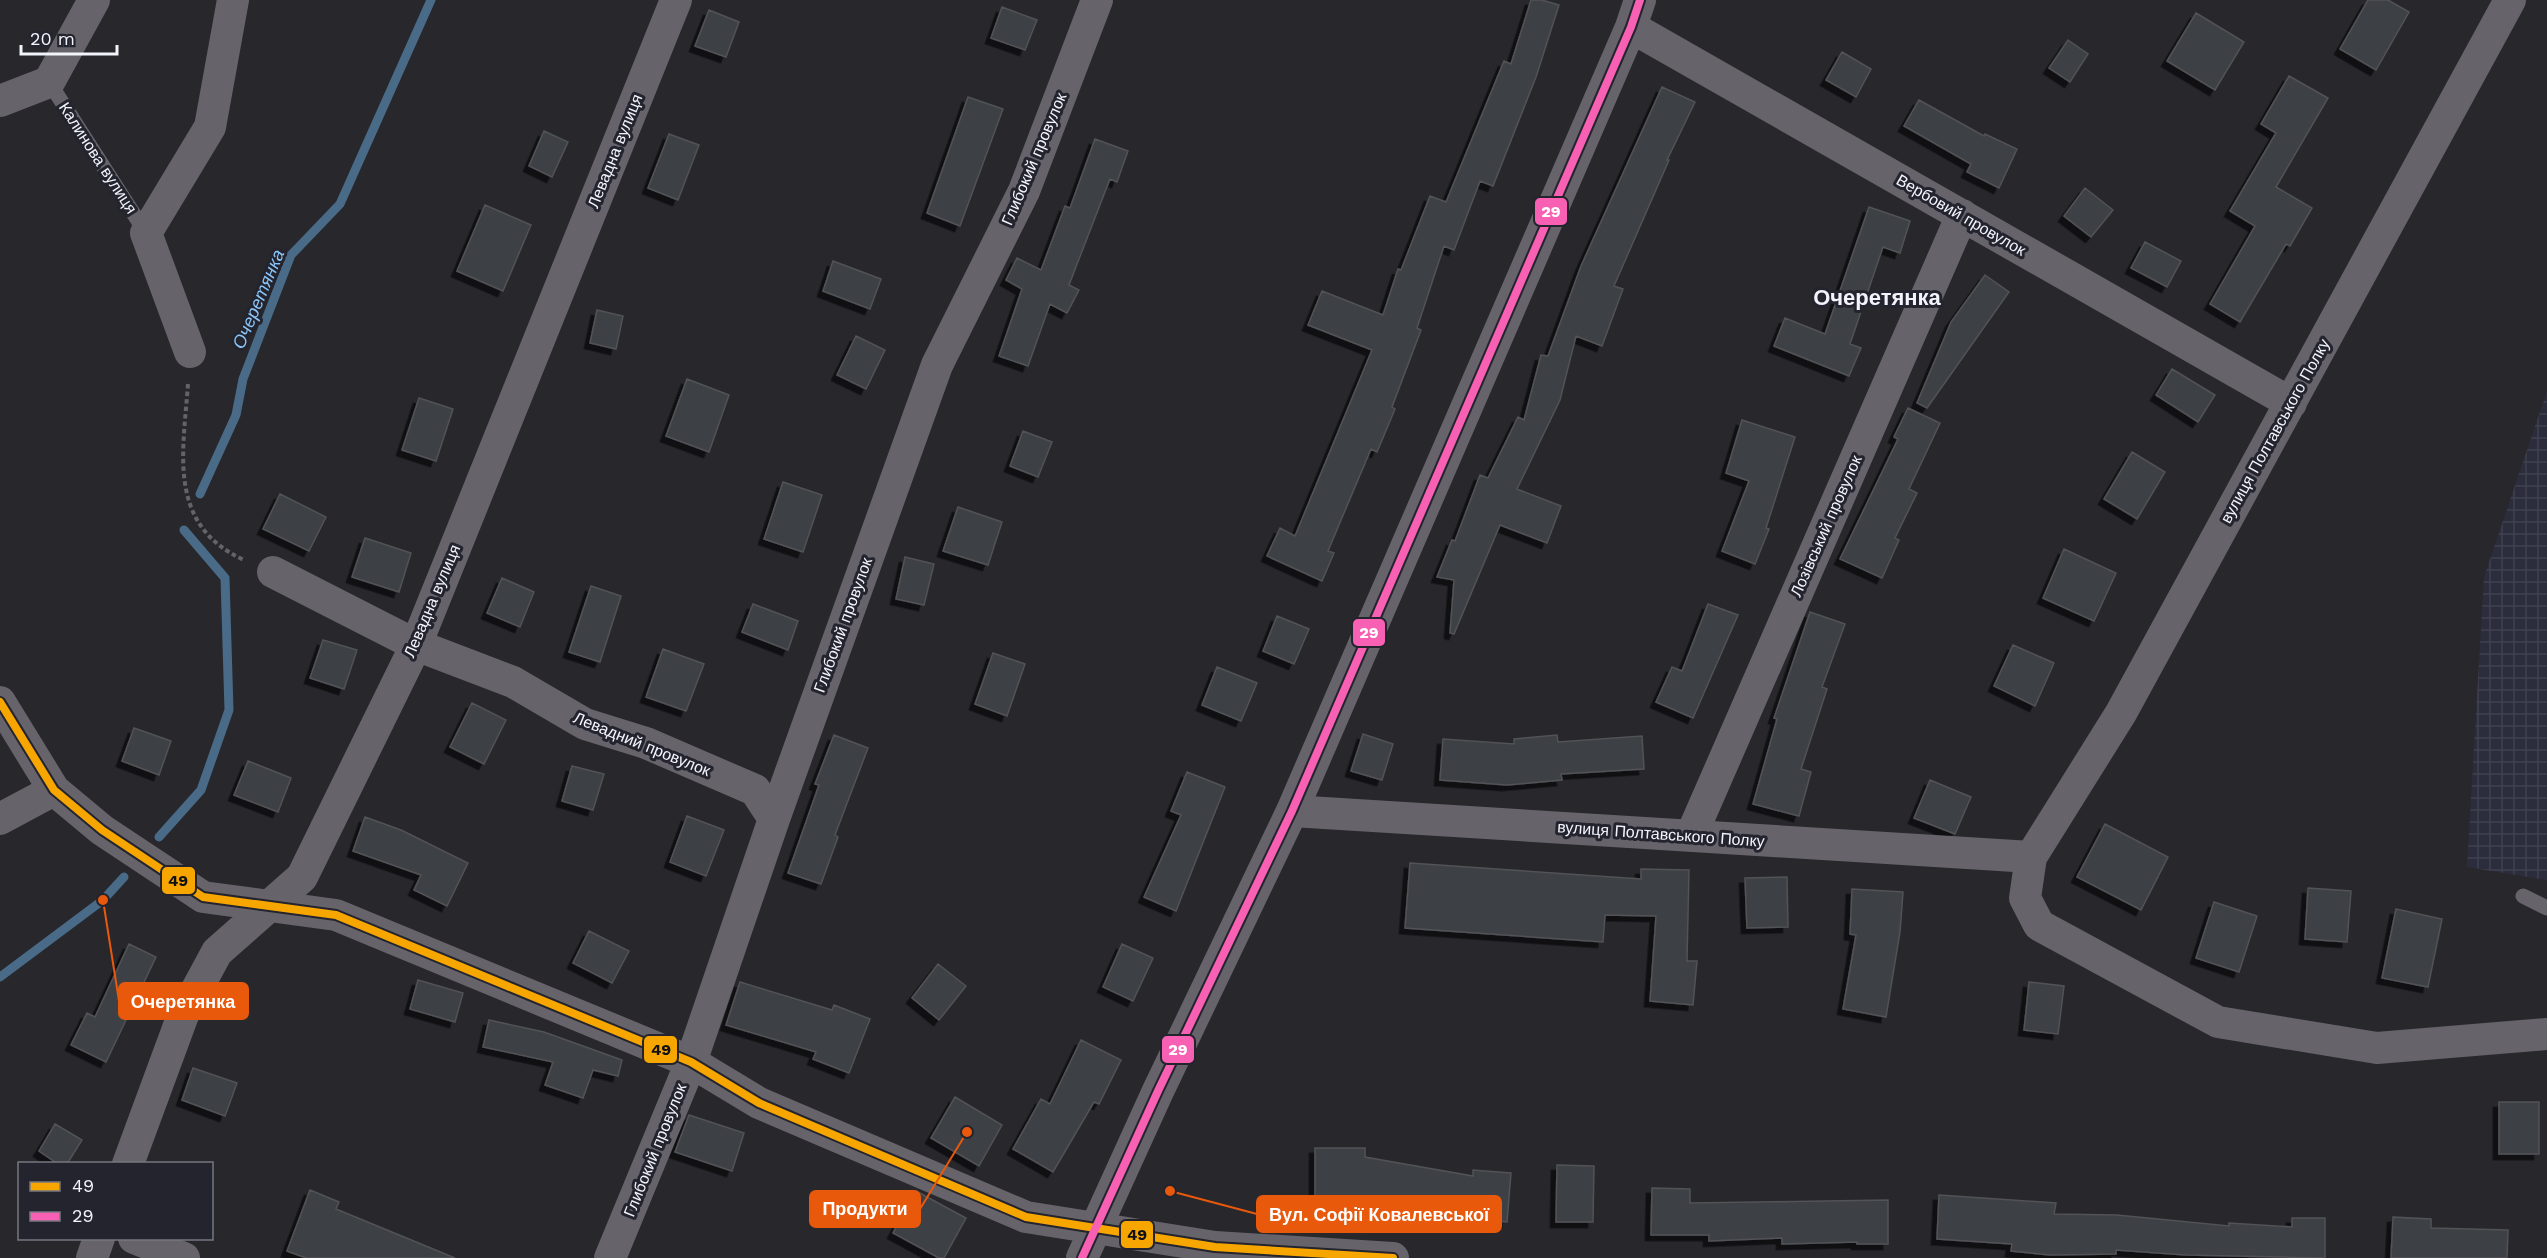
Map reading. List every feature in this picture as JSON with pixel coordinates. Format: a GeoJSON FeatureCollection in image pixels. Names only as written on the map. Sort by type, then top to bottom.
{"type":"FeatureCollection","features":[{"type":"Feature","properties":{"kind":"street"},"geometry":{"type":"LineString","coordinates":[[0,101],[49,82],[94,0]]}},
{"type":"Feature","properties":{"kind":"street"},"geometry":{"type":"LineString","coordinates":[[190,352],[146,233],[210,127],[233,0]]}},
{"type":"Feature","properties":{"kind":"street","name":"Левадна вулиця"},"geometry":{"type":"LineString","coordinates":[[129,1162],[183,1015],[217,952],[302,877],[416,645],[676,0]]}},
{"type":"Feature","properties":{"kind":"street","name":"Глибокий провулок"},"geometry":{"type":"LineString","coordinates":[[610,1258],[691,1062],[774,819],[937,364],[1024,191],[1097,0]]}},
{"type":"Feature","properties":{"kind":"street","name":"вулиця Полтавського Полку"},"geometry":{"type":"LineString","coordinates":[[2502,3],[2291,403],[2121,713],[2031,857],[2025,898],[2039,925],[2218,1022],[2377,1048],[2547,1034]]}},
{"type":"Feature","properties":{"kind":"street"},"geometry":{"type":"LineString","coordinates":[[1082,1258],[1158,1090],[1292,811],[1635,14]]}},
{"type":"Feature","properties":{"kind":"street","name":"Вербовий провулок"},"geometry":{"type":"LineString","coordinates":[[1635,14],[1962,215],[2291,403]]}},
{"type":"Feature","properties":{"kind":"street","name":"Лозівський провулок"},"geometry":{"type":"LineString","coordinates":[[1691,836],[1962,215]]}},
{"type":"Feature","properties":{"kind":"street","name":"Левадний провулок"},"geometry":{"type":"LineString","coordinates":[[273,572],[416,645],[513,682],[585,724],[646,742],[755,790],[774,819]]}},
{"type":"Feature","properties":{"kind":"street"},"geometry":{"type":"LineString","coordinates":[[0,702],[54,790],[102,830],[203,897],[336,915],[691,1062],[759,1103],[1026,1217],[1215,1247],[1393,1258]]}},
{"type":"Feature","properties":{"kind":"street"},"geometry":{"type":"LineString","coordinates":[[0,819],[54,790]]}},
{"type":"Feature","properties":{"kind":"street","name":"вулиця Полтавського Полку"},"geometry":{"type":"LineString","coordinates":[[1292,811],[2031,857]]}},
{"type":"Feature","properties":{"kind":"street"},"geometry":{"type":"LineString","coordinates":[[92,1258],[99,1240]]}},
{"type":"Feature","properties":{"kind":"street"},"geometry":{"type":"LineString","coordinates":[[137,1240],[184,1258]]}},
{"type":"Feature","properties":{"kind":"lane","name":"Калинова вулиця"},"geometry":{"type":"LineString","coordinates":[[49,82],[146,233]]}},
{"type":"Feature","properties":{"kind":"lane"},"geometry":{"type":"LineString","coordinates":[[2523,896],[2547,908]]}},
{"type":"Feature","properties":{"kind":"path"},"geometry":{"type":"LineString","coordinates":[[190,352],[182,475],[191,511],[200,527],[229,553],[273,572]]}},
{"type":"Feature","properties":{"kind":"shaded area"},"geometry":{"type":"Polygon","coordinates":[[[2547,391],[2547,880],[2467,867],[2484,577],[2547,391]]]}},
{"type":"Feature","properties":{"kind":"building"},"geometry":{"type":"Polygon","coordinates":[[[1531,0],[1542,0],[1559,5],[1536,77],[1493,186],[1480,181],[1454,250],[1444,246],[1417,328],[1421,330],[1392,407],[1395,409],[1377,452],[1371,449],[1328,551],[1334,553],[1322,581],[1267,556],[1280,528],[1295,536],[1372,350],[1308,325],[1322,291],[1383,315],[1398,269],[1401,270],[1430,196],[1446,202],[1504,61],[1511,64],[1531,0]]]}},
{"type":"Feature","properties":{"kind":"building"},"geometry":{"type":"Polygon","coordinates":[[[2368,0],[2388,0],[2409,12],[2376,70],[2340,49],[2368,0]]]}},
{"type":"Feature","properties":{"kind":"building"},"geometry":{"type":"Polygon","coordinates":[[[1002,7],[1037,20],[1025,50],[991,38],[1002,7]]]}},
{"type":"Feature","properties":{"kind":"building"},"geometry":{"type":"Polygon","coordinates":[[[709,10],[739,22],[726,57],[695,46],[709,10]]]}},
{"type":"Feature","properties":{"kind":"building"},"geometry":{"type":"Polygon","coordinates":[[[2196,13],[2244,42],[2215,90],[2167,61],[2196,13]]]}},
{"type":"Feature","properties":{"kind":"building"},"geometry":{"type":"Polygon","coordinates":[[[2068,40],[2088,54],[2070,82],[2049,68],[2068,40]]]}},
{"type":"Feature","properties":{"kind":"building"},"geometry":{"type":"Polygon","coordinates":[[[1842,52],[1871,69],[1856,97],[1826,80],[1842,52]]]}},
{"type":"Feature","properties":{"kind":"building"},"geometry":{"type":"Polygon","coordinates":[[[2289,76],[2328,98],[2276,187],[2312,208],[2290,246],[2286,244],[2240,322],[2210,304],[2255,226],[2230,211],[2276,133],[2261,124],[2289,76]]]}},
{"type":"Feature","properties":{"kind":"building"},"geometry":{"type":"Polygon","coordinates":[[[1662,87],[1695,102],[1667,160],[1669,160],[1614,286],[1623,289],[1602,346],[1576,336],[1560,400],[1517,489],[1561,506],[1547,543],[1500,525],[1454,634],[1450,633],[1454,580],[1437,577],[1452,540],[1455,541],[1480,475],[1488,478],[1518,417],[1524,420],[1541,355],[1548,356],[1581,266],[1662,87]]]}},
{"type":"Feature","properties":{"kind":"building"},"geometry":{"type":"Polygon","coordinates":[[[968,97],[1003,109],[960,226],[927,213],[968,97]]]}},
{"type":"Feature","properties":{"kind":"building"},"geometry":{"type":"Polygon","coordinates":[[[1919,100],[1984,136],[1985,134],[2017,149],[1999,188],[1967,172],[1971,164],[1904,126],[1919,100]]]}},
{"type":"Feature","properties":{"kind":"building"},"geometry":{"type":"Polygon","coordinates":[[[544,131],[568,142],[552,177],[529,166],[544,131]]]}},
{"type":"Feature","properties":{"kind":"building"},"geometry":{"type":"Polygon","coordinates":[[[669,134],[699,145],[678,200],[648,188],[669,134]]]}},
{"type":"Feature","properties":{"kind":"building"},"geometry":{"type":"Polygon","coordinates":[[[1095,139],[1128,151],[1117,182],[1110,179],[1069,285],[1079,290],[1067,313],[1050,304],[1028,366],[999,356],[1022,289],[1006,280],[1017,258],[1041,270],[1065,206],[1070,208],[1095,139]]]}},
{"type":"Feature","properties":{"kind":"building"},"geometry":{"type":"Polygon","coordinates":[[[2085,188],[2113,210],[2091,237],[2064,216],[2085,188]]]}},
{"type":"Feature","properties":{"kind":"building"},"geometry":{"type":"Polygon","coordinates":[[[485,205],[531,225],[503,291],[457,271],[485,205]]]}},
{"type":"Feature","properties":{"kind":"building"},"geometry":{"type":"Polygon","coordinates":[[[1869,207],[1910,221],[1900,253],[1883,247],[1850,344],[1861,348],[1849,376],[1774,346],[1785,318],[1825,334],[1869,207]]]}},
{"type":"Feature","properties":{"kind":"building"},"geometry":{"type":"Polygon","coordinates":[[[2145,242],[2181,261],[2167,287],[2131,268],[2145,242]]]}},
{"type":"Feature","properties":{"kind":"building"},"geometry":{"type":"Polygon","coordinates":[[[833,261],[881,279],[870,309],[823,291],[833,261]]]}},
{"type":"Feature","properties":{"kind":"building"},"geometry":{"type":"Polygon","coordinates":[[[1985,275],[2009,292],[1927,408],[1917,403],[1951,322],[1985,275]]]}},
{"type":"Feature","properties":{"kind":"building"},"geometry":{"type":"Polygon","coordinates":[[[597,310],[623,316],[616,349],[590,343],[597,310]]]}},
{"type":"Feature","properties":{"kind":"building"},"geometry":{"type":"Polygon","coordinates":[[[856,336],[885,350],[866,389],[837,375],[856,336]]]}},
{"type":"Feature","properties":{"kind":"building"},"geometry":{"type":"Polygon","coordinates":[[[2172,369],[2215,395],[2198,422],[2156,395],[2172,369]]]}},
{"type":"Feature","properties":{"kind":"building"},"geometry":{"type":"Polygon","coordinates":[[[687,379],[729,395],[709,452],[666,436],[687,379]]]}},
{"type":"Feature","properties":{"kind":"building"},"geometry":{"type":"Polygon","coordinates":[[[419,398],[453,409],[436,461],[402,450],[419,398]]]}},
{"type":"Feature","properties":{"kind":"building"},"geometry":{"type":"Polygon","coordinates":[[[1908,408],[1940,423],[1909,489],[1917,493],[1895,538],[1899,540],[1882,578],[1840,559],[1898,439],[1894,437],[1908,408]]]}},
{"type":"Feature","properties":{"kind":"building"},"geometry":{"type":"Polygon","coordinates":[[[1742,420],[1795,437],[1766,528],[1769,529],[1755,564],[1722,551],[1749,481],[1726,473],[1742,420]]]}},
{"type":"Feature","properties":{"kind":"building"},"geometry":{"type":"Polygon","coordinates":[[[1023,431],[1052,442],[1038,477],[1010,466],[1023,431]]]}},
{"type":"Feature","properties":{"kind":"building"},"geometry":{"type":"Polygon","coordinates":[[[2132,452],[2165,472],[2137,519],[2104,499],[2132,452]]]}},
{"type":"Feature","properties":{"kind":"building"},"geometry":{"type":"Polygon","coordinates":[[[783,482],[822,495],[803,552],[764,539],[783,482]]]}},
{"type":"Feature","properties":{"kind":"building"},"geometry":{"type":"Polygon","coordinates":[[[280,494],[326,517],[309,551],[263,529],[280,494]]]}},
{"type":"Feature","properties":{"kind":"building"},"geometry":{"type":"Polygon","coordinates":[[[958,507],[1002,522],[988,565],[943,551],[958,507]]]}},
{"type":"Feature","properties":{"kind":"building"},"geometry":{"type":"Polygon","coordinates":[[[365,538],[411,553],[399,592],[352,577],[365,538]]]}},
{"type":"Feature","properties":{"kind":"building"},"geometry":{"type":"Polygon","coordinates":[[[2064,549],[2116,573],[2094,621],[2043,598],[2064,549]]]}},
{"type":"Feature","properties":{"kind":"building"},"geometry":{"type":"Polygon","coordinates":[[[905,557],[934,564],[924,605],[896,599],[905,557]]]}},
{"type":"Feature","properties":{"kind":"building"},"geometry":{"type":"Polygon","coordinates":[[[502,578],[534,592],[520,627],[487,613],[502,578]]]}},
{"type":"Feature","properties":{"kind":"building"},"geometry":{"type":"Polygon","coordinates":[[[591,586],[621,596],[600,662],[569,652],[591,586]]]}},
{"type":"Feature","properties":{"kind":"building"},"geometry":{"type":"Polygon","coordinates":[[[753,604],[798,621],[788,650],[742,632],[753,604]]]}},
{"type":"Feature","properties":{"kind":"building"},"geometry":{"type":"Polygon","coordinates":[[[1708,604],[1738,615],[1693,718],[1656,702],[1672,667],[1682,671],[1708,604]]]}},
{"type":"Feature","properties":{"kind":"building"},"geometry":{"type":"Polygon","coordinates":[[[1810,612],[1845,624],[1822,687],[1827,689],[1801,769],[1811,772],[1799,816],[1753,804],[1777,719],[1774,718],[1810,612]]]}},
{"type":"Feature","properties":{"kind":"building"},"geometry":{"type":"Polygon","coordinates":[[[1277,616],[1309,629],[1294,664],[1263,651],[1277,616]]]}},
{"type":"Feature","properties":{"kind":"building"},"geometry":{"type":"Polygon","coordinates":[[[323,640],[357,650],[344,689],[310,678],[323,640]]]}},
{"type":"Feature","properties":{"kind":"building"},"geometry":{"type":"Polygon","coordinates":[[[2013,645],[2054,663],[2035,706],[1994,686],[2013,645]]]}},
{"type":"Feature","properties":{"kind":"building"},"geometry":{"type":"Polygon","coordinates":[[[663,649],[704,664],[686,711],[646,697],[663,649]]]}},
{"type":"Feature","properties":{"kind":"building"},"geometry":{"type":"Polygon","coordinates":[[[993,653],[1025,664],[1007,716],[975,704],[993,653]]]}},
{"type":"Feature","properties":{"kind":"building"},"geometry":{"type":"Polygon","coordinates":[[[1217,667],[1257,683],[1241,721],[1202,705],[1217,667]]]}},
{"type":"Feature","properties":{"kind":"building"},"geometry":{"type":"Polygon","coordinates":[[[472,703],[506,720],[484,764],[450,747],[472,703]]]}},
{"type":"Feature","properties":{"kind":"building"},"geometry":{"type":"Polygon","coordinates":[[[134,728],[171,741],[159,775],[122,761],[134,728]]]}},
{"type":"Feature","properties":{"kind":"building"},"geometry":{"type":"Polygon","coordinates":[[[1363,734],[1393,744],[1382,780],[1351,771],[1363,734]]]}},
{"type":"Feature","properties":{"kind":"building"},"geometry":{"type":"Polygon","coordinates":[[[834,735],[868,748],[835,835],[838,837],[821,884],[788,873],[819,785],[815,784],[834,735]]]}},
{"type":"Feature","properties":{"kind":"building"},"geometry":{"type":"Polygon","coordinates":[[[1557,735],[1558,742],[1642,736],[1644,769],[1561,774],[1562,780],[1507,785],[1440,780],[1443,739],[1514,744],[1514,739],[1557,735]]]}},
{"type":"Feature","properties":{"kind":"building"},"geometry":{"type":"Polygon","coordinates":[[[248,761],[291,778],[278,812],[234,795],[248,761]]]}},
{"type":"Feature","properties":{"kind":"building"},"geometry":{"type":"Polygon","coordinates":[[[572,766],[604,774],[593,810],[562,801],[572,766]]]}},
{"type":"Feature","properties":{"kind":"building"},"geometry":{"type":"Polygon","coordinates":[[[1187,772],[1225,787],[1176,911],[1144,897],[1181,815],[1171,811],[1187,772]]]}},
{"type":"Feature","properties":{"kind":"building"},"geometry":{"type":"Polygon","coordinates":[[[1930,780],[1971,797],[1955,834],[1914,818],[1930,780]]]}},
{"type":"Feature","properties":{"kind":"building"},"geometry":{"type":"Polygon","coordinates":[[[687,816],[724,830],[706,876],[670,862],[687,816]]]}},
{"type":"Feature","properties":{"kind":"building"},"geometry":{"type":"Polygon","coordinates":[[[365,817],[401,830],[468,863],[447,906],[414,890],[421,875],[353,851],[365,817]]]}},
{"type":"Feature","properties":{"kind":"building"},"geometry":{"type":"Polygon","coordinates":[[[2105,824],[2168,857],[2141,910],[2077,877],[2105,824]]]}},
{"type":"Feature","properties":{"kind":"building"},"geometry":{"type":"Polygon","coordinates":[[[1410,863],[1641,879],[1641,869],[1689,870],[1687,961],[1697,961],[1693,1005],[1650,1001],[1656,916],[1605,915],[1603,942],[1405,928],[1410,863]]]}},
{"type":"Feature","properties":{"kind":"building"},"geometry":{"type":"Polygon","coordinates":[[[1787,877],[1788,927],[1747,928],[1745,878],[1787,877]]]}},
{"type":"Feature","properties":{"kind":"building"},"geometry":{"type":"Polygon","coordinates":[[[2308,888],[2351,891],[2347,942],[2305,939],[2308,888]]]}},
{"type":"Feature","properties":{"kind":"building"},"geometry":{"type":"Polygon","coordinates":[[[1852,889],[1903,892],[1900,932],[1886,1017],[1843,1009],[1856,935],[1850,934],[1852,889]]]}},
{"type":"Feature","properties":{"kind":"building"},"geometry":{"type":"Polygon","coordinates":[[[2214,902],[2257,916],[2239,972],[2196,958],[2214,902]]]}},
{"type":"Feature","properties":{"kind":"building"},"geometry":{"type":"Polygon","coordinates":[[[2396,909],[2442,919],[2428,987],[2382,978],[2396,909]]]}},
{"type":"Feature","properties":{"kind":"building"},"geometry":{"type":"Polygon","coordinates":[[[589,931],[629,951],[612,983],[573,963],[589,931]]]}},
{"type":"Feature","properties":{"kind":"building"},"geometry":{"type":"Polygon","coordinates":[[[129,944],[156,957],[106,1062],[71,1045],[87,1013],[95,1017],[129,944]]]}},
{"type":"Feature","properties":{"kind":"building"},"geometry":{"type":"Polygon","coordinates":[[[1122,944],[1153,958],[1133,1001],[1103,987],[1122,944]]]}},
{"type":"Feature","properties":{"kind":"building"},"geometry":{"type":"Polygon","coordinates":[[[938,964],[966,986],[939,1020],[912,998],[938,964]]]}},
{"type":"Feature","properties":{"kind":"building"},"geometry":{"type":"Polygon","coordinates":[[[418,980],[463,993],[455,1022],[410,1009],[418,980]]]}},
{"type":"Feature","properties":{"kind":"building"},"geometry":{"type":"Polygon","coordinates":[[[740,982],[832,1010],[834,1005],[870,1019],[849,1073],[813,1059],[816,1052],[726,1025],[740,982]]]}},
{"type":"Feature","properties":{"kind":"building"},"geometry":{"type":"Polygon","coordinates":[[[2029,982],[2064,986],[2058,1034],[2024,1030],[2029,982]]]}},
{"type":"Feature","properties":{"kind":"building"},"geometry":{"type":"Polygon","coordinates":[[[489,1020],[544,1032],[622,1060],[618,1076],[593,1070],[583,1098],[545,1085],[553,1062],[483,1047],[489,1020]]]}},
{"type":"Feature","properties":{"kind":"building"},"geometry":{"type":"Polygon","coordinates":[[[1081,1040],[1121,1060],[1099,1104],[1094,1102],[1053,1172],[1013,1149],[1041,1099],[1050,1104],[1081,1040]]]}},
{"type":"Feature","properties":{"kind":"building"},"geometry":{"type":"Polygon","coordinates":[[[193,1068],[237,1083],[225,1116],[182,1100],[193,1068]]]}},
{"type":"Feature","properties":{"kind":"building"},"geometry":{"type":"Polygon","coordinates":[[[955,1097],[1002,1125],[979,1166],[931,1138],[955,1097]]]}},
{"type":"Feature","properties":{"kind":"building"},"geometry":{"type":"Polygon","coordinates":[[[2499,1102],[2539,1102],[2539,1154],[2499,1154],[2499,1102]]]}},
{"type":"Feature","properties":{"kind":"building"},"geometry":{"type":"Polygon","coordinates":[[[689,1115],[744,1133],[732,1171],[675,1152],[689,1115]]]}},
{"type":"Feature","properties":{"kind":"building"},"geometry":{"type":"Polygon","coordinates":[[[55,1124],[82,1140],[68,1162],[55,1162],[39,1151],[55,1124]]]}},
{"type":"Feature","properties":{"kind":"building"},"geometry":{"type":"Polygon","coordinates":[[[1315,1148],[1365,1148],[1365,1157],[1473,1176],[1473,1170],[1511,1173],[1507,1222],[1451,1216],[1375,1203],[1315,1203],[1315,1148]]]}},
{"type":"Feature","properties":{"kind":"building"},"geometry":{"type":"Polygon","coordinates":[[[1557,1165],[1594,1166],[1593,1222],[1556,1222],[1557,1165]]]}},
{"type":"Feature","properties":{"kind":"building"},"geometry":{"type":"Polygon","coordinates":[[[1652,1188],[1690,1189],[1690,1203],[1888,1200],[1888,1244],[1857,1244],[1857,1242],[1782,1244],[1782,1238],[1709,1241],[1709,1235],[1651,1235],[1652,1188]]]}},
{"type":"Feature","properties":{"kind":"building"},"geometry":{"type":"Polygon","coordinates":[[[310,1190],[339,1202],[336,1209],[455,1258],[306,1258],[287,1251],[310,1190]]]}},
{"type":"Feature","properties":{"kind":"building"},"geometry":{"type":"Polygon","coordinates":[[[916,1191],[966,1218],[944,1258],[939,1258],[893,1233],[916,1191]]]}},
{"type":"Feature","properties":{"kind":"building"},"geometry":{"type":"Polygon","coordinates":[[[1939,1195],[2056,1203],[2054,1214],[2117,1215],[2229,1226],[2229,1223],[2292,1227],[2292,1218],[2325,1218],[2325,1258],[2186,1255],[2116,1250],[2116,1254],[2050,1255],[2011,1251],[2012,1244],[1937,1239],[1939,1195]]]}},
{"type":"Feature","properties":{"kind":"building"},"geometry":{"type":"Polygon","coordinates":[[[2393,1217],[2431,1219],[2431,1228],[2508,1230],[2507,1258],[2391,1258],[2393,1217]]]}},
{"type":"Feature","properties":{"kind":"waterway","name":"Очеретянка"},"geometry":{"type":"LineString","coordinates":[[200,494],[236,415],[243,379],[291,255],[340,204],[431,0]]}},
{"type":"Feature","properties":{"kind":"waterway","name":"Очеретянка"},"geometry":{"type":"LineString","coordinates":[[159,837],[201,790],[229,710],[225,578],[184,530]]}},
{"type":"Feature","properties":{"kind":"waterway","name":"Очеретянка"},"geometry":{"type":"LineString","coordinates":[[0,977],[103,900],[124,877]]}},
{"type":"Feature","properties":{"kind":"transit line","name":"29"},"geometry":{"type":"LineString","coordinates":[[1082,1258],[1158,1091],[1292,811],[1631,27],[1640,0]]}},
{"type":"Feature","properties":{"kind":"transit line","name":"49"},"geometry":{"type":"LineString","coordinates":[[0,702],[54,790],[102,830],[203,897],[336,915],[691,1062],[759,1103],[1026,1217],[1215,1247],[1393,1258]]}},
{"type":"Feature","properties":{"kind":"place","name":"Очеретянка"},"geometry":{"type":"Point","coordinates":[103,900]}},
{"type":"Feature","properties":{"kind":"place","name":"Продукти"},"geometry":{"type":"Point","coordinates":[967,1132]}},
{"type":"Feature","properties":{"kind":"place","name":"Вул. Софії Ковалевської"},"geometry":{"type":"Point","coordinates":[1170,1191]}},
{"type":"Feature","properties":{"kind":"district","name":"Очеретянка"},"geometry":{"type":"Point","coordinates":[1877,297]}}]}
